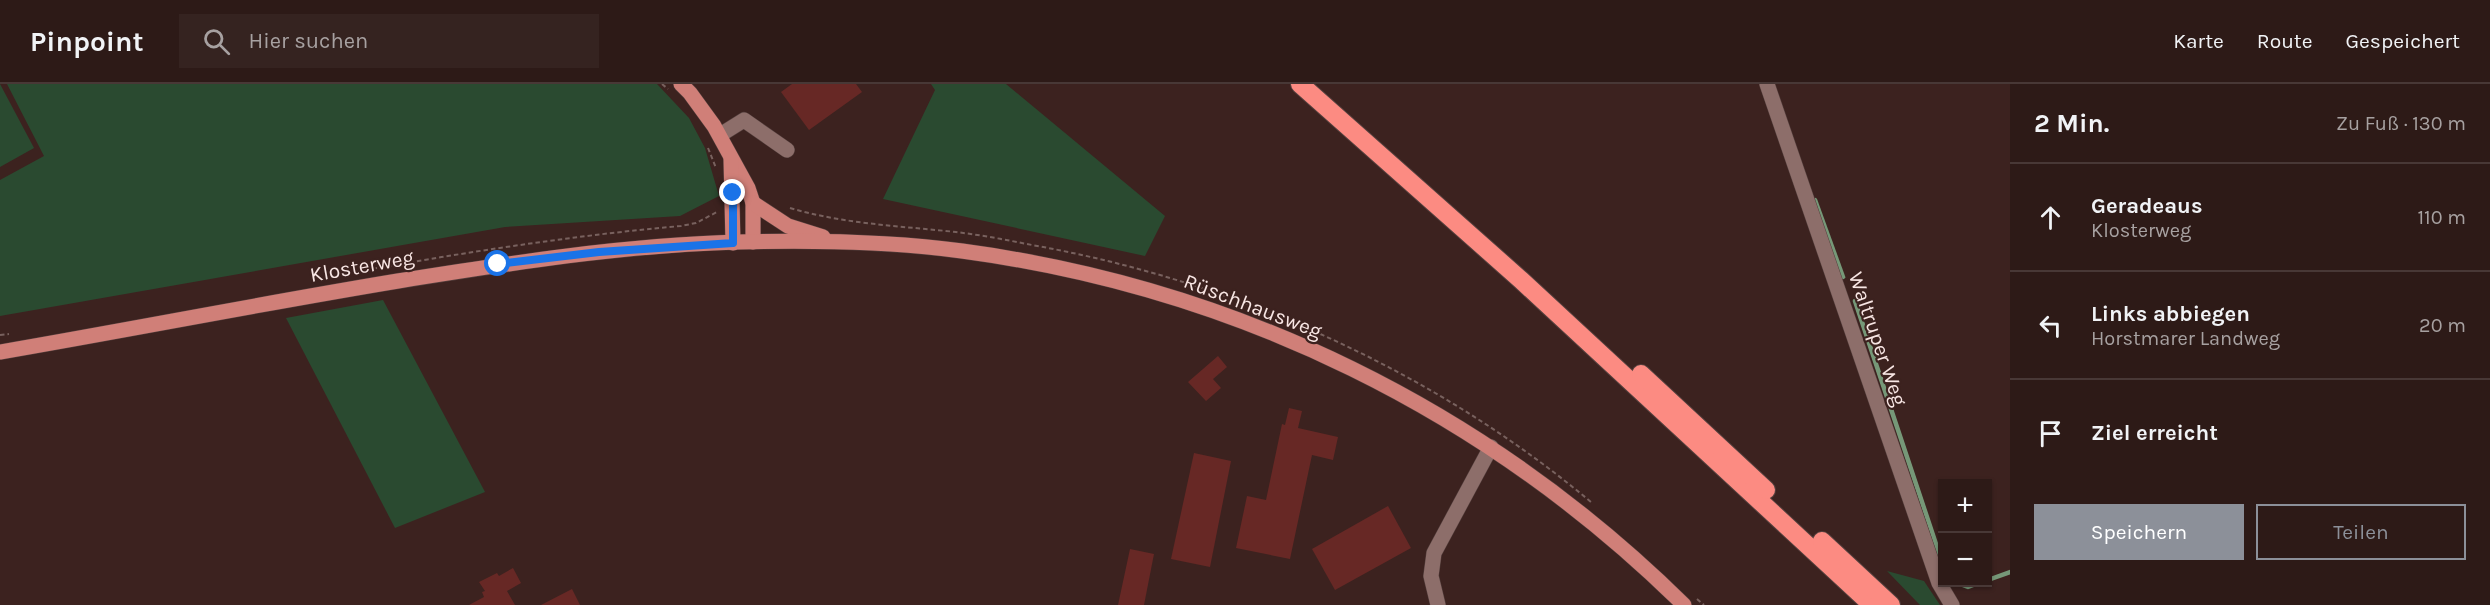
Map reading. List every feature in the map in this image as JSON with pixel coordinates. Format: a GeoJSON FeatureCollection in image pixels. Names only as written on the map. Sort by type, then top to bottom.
{"type":"FeatureCollection","features":[{"type":"Feature","properties":{"kind":"highway"},"geometry":{"type":"LineString","coordinates":[[1300,84],[1521,280],[1872,605]]}},
{"type":"Feature","properties":{"kind":"highway"},"geometry":{"type":"LineString","coordinates":[[1319,84],[1551,291],[1891,605]]}},
{"type":"Feature","properties":{"kind":"main road"},"geometry":{"type":"LineString","coordinates":[[674,87],[690,93],[720,135],[731,159],[742,175],[753,203],[753,242]]}},
{"type":"Feature","properties":{"kind":"main road"},"geometry":{"type":"LineString","coordinates":[[731,159],[733,243]]}},
{"type":"Feature","properties":{"kind":"main road"},"geometry":{"type":"LineString","coordinates":[[753,203],[788,226],[848,242]]}},
{"type":"Feature","properties":{"kind":"main road","name":"Rüschhausweg"},"geometry":{"type":"LineString","coordinates":[[733,243],[848,242],[915,246],[1024,261],[1106,278],[1157,292],[1250,324],[1340,362],[1433,411],[1491,447],[1586,518],[1684,605]]}},
{"type":"Feature","properties":{"kind":"main road","name":"Klosterweg"},"geometry":{"type":"LineString","coordinates":[[0,351],[498,264],[599,252],[733,243]]}},
{"type":"Feature","properties":{"kind":"street","name":"Waltruper Weg"},"geometry":{"type":"LineString","coordinates":[[1767,84],[1939,583],[1952,605]]}},
{"type":"Feature","properties":{"kind":"street"},"geometry":{"type":"LineString","coordinates":[[720,135],[744,120],[787,150]]}},
{"type":"Feature","properties":{"kind":"street"},"geometry":{"type":"LineString","coordinates":[[1438,605],[1431,576],[1434,553],[1491,447]]}},
{"type":"Feature","properties":{"kind":"path"},"geometry":{"type":"LineString","coordinates":[[662,84],[674,87]]}},
{"type":"Feature","properties":{"kind":"path"},"geometry":{"type":"LineString","coordinates":[[706,143],[716,169]]}},
{"type":"Feature","properties":{"kind":"green space"},"geometry":{"type":"Polygon","coordinates":[[[0,84],[34,148],[0,167],[0,84]]]}},
{"type":"Feature","properties":{"kind":"green space"},"geometry":{"type":"Polygon","coordinates":[[[7,84],[657,84],[689,118],[705,148],[719,196],[680,216],[505,227],[0,316],[0,180],[44,156],[7,84]]]}},
{"type":"Feature","properties":{"kind":"green space"},"geometry":{"type":"Polygon","coordinates":[[[931,84],[1006,84],[1165,216],[1145,256],[883,199],[935,90],[931,84]]]}},
{"type":"Feature","properties":{"kind":"green space"},"geometry":{"type":"Polygon","coordinates":[[[383,300],[485,492],[395,528],[286,318],[383,300]]]}},
{"type":"Feature","properties":{"kind":"green space"},"geometry":{"type":"Polygon","coordinates":[[[1887,571],[1924,581],[1940,605],[1920,605],[1887,571]]]}},
{"type":"Feature","properties":{"kind":"building"},"geometry":{"type":"Polygon","coordinates":[[[792,84],[856,84],[862,92],[809,130],[781,92],[792,84]]]}},
{"type":"Feature","properties":{"kind":"building"},"geometry":{"type":"Polygon","coordinates":[[[1218,356],[1227,367],[1213,379],[1221,388],[1206,401],[1188,382],[1218,356]]]}},
{"type":"Feature","properties":{"kind":"building"},"geometry":{"type":"Polygon","coordinates":[[[1289,408],[1302,411],[1298,428],[1338,437],[1333,460],[1312,455],[1290,559],[1236,548],[1247,496],[1266,500],[1282,424],[1285,425],[1289,408]]]}},
{"type":"Feature","properties":{"kind":"building"},"geometry":{"type":"Polygon","coordinates":[[[1194,453],[1231,461],[1210,567],[1171,559],[1194,453]]]}},
{"type":"Feature","properties":{"kind":"building"},"geometry":{"type":"Polygon","coordinates":[[[1388,506],[1411,548],[1335,590],[1312,549],[1388,506]]]}},
{"type":"Feature","properties":{"kind":"building"},"geometry":{"type":"Polygon","coordinates":[[[1130,549],[1154,554],[1144,605],[1118,605],[1130,549]]]}},
{"type":"Feature","properties":{"kind":"building"},"geometry":{"type":"Polygon","coordinates":[[[513,568],[521,583],[507,591],[515,605],[469,605],[484,597],[482,592],[485,591],[479,582],[497,573],[499,576],[513,568]]]}},
{"type":"Feature","properties":{"kind":"building"},"geometry":{"type":"Polygon","coordinates":[[[572,589],[580,605],[541,605],[572,589]]]}},
{"type":"Feature","properties":{"kind":"waterway"},"geometry":{"type":"LineString","coordinates":[[1815,200],[1843,277]]}},
{"type":"Feature","properties":{"kind":"waterway"},"geometry":{"type":"LineString","coordinates":[[1855,301],[1938,550]]}},
{"type":"Feature","properties":{"kind":"waterway"},"geometry":{"type":"LineString","coordinates":[[1992,579],[2010,572]]}},
{"type":"Feature","properties":{"kind":"route"},"geometry":{"type":"LineString","coordinates":[[498,264],[599,252],[733,243],[733,193]]}}]}
